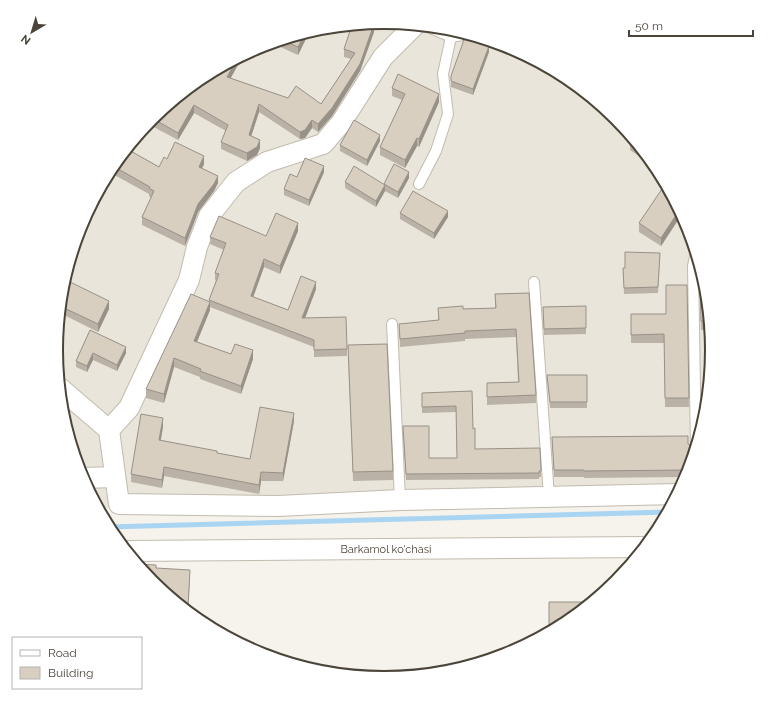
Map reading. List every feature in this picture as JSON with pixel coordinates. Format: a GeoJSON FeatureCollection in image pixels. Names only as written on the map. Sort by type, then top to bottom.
{"type":"FeatureCollection","features":[{"type":"Feature","properties":{"kind":"street"},"geometry":{"type":"LineString","coordinates":[[109,430],[128,408],[189,280],[197,247],[209,216],[236,182],[267,162],[323,144],[341,123],[383,57],[410,30]]}},
{"type":"Feature","properties":{"kind":"street"},"geometry":{"type":"LineString","coordinates":[[66,393],[109,430],[119,504],[278,506],[400,500],[672,494]]}},
{"type":"Feature","properties":{"kind":"street"},"geometry":{"type":"LineString","coordinates":[[89,478],[116,477]]}},
{"type":"Feature","properties":{"kind":"street","name":"Barkamol ko'chasi"},"geometry":{"type":"LineString","coordinates":[[133,551],[639,547]]}},
{"type":"Feature","properties":{"kind":"lane"},"geometry":{"type":"LineString","coordinates":[[419,184],[436,152],[448,114],[443,74],[451,37],[446,35]]}},
{"type":"Feature","properties":{"kind":"lane"},"geometry":{"type":"LineString","coordinates":[[694,263],[696,431]]}},
{"type":"Feature","properties":{"kind":"lane"},"geometry":{"type":"LineString","coordinates":[[534,282],[549,497]]}},
{"type":"Feature","properties":{"kind":"lane"},"geometry":{"type":"LineString","coordinates":[[392,324],[400,500]]}},
{"type":"Feature","properties":{"kind":"shaded area"},"geometry":{"type":"Polygon","coordinates":[[[384,29],[447,35],[508,53],[563,83],[580,95],[612,123],[640,155],[663,190],[682,227],[695,267],[703,309],[706,350],[703,392],[695,434],[682,474],[676,486],[509,488],[104,508],[87,474],[69,413],[63,350],[66,309],[74,267],[87,227],[96,208],[117,172],[129,155],[157,123],[189,95],[206,83],[261,53],[322,35],[384,29]]]}},
{"type":"Feature","properties":{"kind":"building"},"geometry":{"type":"Polygon","coordinates":[[[372,30],[360,64],[332,108],[318,124],[312,120],[305,130],[300,132],[259,104],[249,135],[260,140],[257,147],[247,153],[221,142],[228,125],[194,105],[178,133],[158,122],[189,95],[232,67],[227,77],[288,98],[296,86],[321,104],[355,53],[344,49],[350,31],[372,30]]]}},
{"type":"Feature","properties":{"kind":"building"},"geometry":{"type":"Polygon","coordinates":[[[464,39],[489,46],[473,89],[451,81],[451,76],[464,39]]]}},
{"type":"Feature","properties":{"kind":"building"},"geometry":{"type":"Polygon","coordinates":[[[302,40],[298,47],[290,43],[302,40]]]}},
{"type":"Feature","properties":{"kind":"building"},"geometry":{"type":"Polygon","coordinates":[[[398,74],[439,94],[419,139],[417,138],[405,160],[380,147],[405,94],[392,88],[398,74]]]}},
{"type":"Feature","properties":{"kind":"building"},"geometry":{"type":"Polygon","coordinates":[[[354,120],[380,135],[367,160],[340,145],[354,120]]]}},
{"type":"Feature","properties":{"kind":"building"},"geometry":{"type":"Polygon","coordinates":[[[175,142],[204,156],[199,167],[218,176],[214,184],[198,204],[185,238],[142,217],[154,191],[149,188],[150,187],[119,169],[132,152],[159,167],[164,157],[167,159],[175,142]]]}},
{"type":"Feature","properties":{"kind":"building"},"geometry":{"type":"Polygon","coordinates":[[[305,158],[324,166],[309,200],[284,189],[290,174],[297,177],[305,158]]]}},
{"type":"Feature","properties":{"kind":"building"},"geometry":{"type":"Polygon","coordinates":[[[394,164],[409,172],[398,192],[384,184],[394,164]]]}},
{"type":"Feature","properties":{"kind":"building"},"geometry":{"type":"Polygon","coordinates":[[[354,166],[385,185],[376,201],[345,182],[354,166]]]}},
{"type":"Feature","properties":{"kind":"building"},"geometry":{"type":"Polygon","coordinates":[[[662,189],[676,215],[661,238],[639,223],[662,189]]]}},
{"type":"Feature","properties":{"kind":"building"},"geometry":{"type":"Polygon","coordinates":[[[413,191],[448,211],[434,233],[400,213],[413,191]]]}},
{"type":"Feature","properties":{"kind":"building"},"geometry":{"type":"Polygon","coordinates":[[[276,213],[298,223],[280,266],[264,259],[251,296],[288,310],[301,276],[316,282],[302,318],[346,317],[347,349],[314,350],[314,340],[209,300],[219,274],[215,273],[226,243],[210,237],[219,216],[266,236],[276,213]]]}},
{"type":"Feature","properties":{"kind":"building"},"geometry":{"type":"Polygon","coordinates":[[[625,252],[660,253],[658,287],[624,288],[623,268],[625,268],[625,252]]]}},
{"type":"Feature","properties":{"kind":"building"},"geometry":{"type":"Polygon","coordinates":[[[70,282],[109,301],[98,324],[66,309],[70,282]]]}},
{"type":"Feature","properties":{"kind":"building"},"geometry":{"type":"Polygon","coordinates":[[[666,285],[687,285],[689,398],[665,398],[664,334],[631,335],[631,314],[666,314],[666,285]]]}},
{"type":"Feature","properties":{"kind":"building"},"geometry":{"type":"Polygon","coordinates":[[[700,289],[704,321],[701,321],[700,289]]]}},
{"type":"Feature","properties":{"kind":"building"},"geometry":{"type":"Polygon","coordinates":[[[529,293],[536,395],[487,397],[487,383],[519,382],[516,329],[465,331],[465,333],[400,339],[399,324],[439,320],[438,308],[463,306],[463,309],[496,308],[495,294],[529,293]]]}},
{"type":"Feature","properties":{"kind":"building"},"geometry":{"type":"Polygon","coordinates":[[[191,294],[210,302],[194,341],[231,354],[235,344],[253,350],[241,386],[200,371],[201,369],[174,358],[164,394],[146,389],[191,294]]]}},
{"type":"Feature","properties":{"kind":"building"},"geometry":{"type":"Polygon","coordinates":[[[586,306],[586,328],[544,329],[543,307],[586,306]]]}},
{"type":"Feature","properties":{"kind":"building"},"geometry":{"type":"Polygon","coordinates":[[[90,330],[126,347],[117,365],[93,353],[87,366],[76,361],[90,330]]]}},
{"type":"Feature","properties":{"kind":"building"},"geometry":{"type":"Polygon","coordinates":[[[387,344],[393,471],[353,472],[348,345],[387,344]]]}},
{"type":"Feature","properties":{"kind":"building"},"geometry":{"type":"Polygon","coordinates":[[[547,375],[587,375],[587,402],[550,402],[547,375]]]}},
{"type":"Feature","properties":{"kind":"building"},"geometry":{"type":"Polygon","coordinates":[[[472,391],[475,449],[540,448],[541,471],[539,471],[539,473],[406,474],[403,426],[429,426],[429,458],[457,458],[456,406],[422,407],[422,393],[472,391]]]}},
{"type":"Feature","properties":{"kind":"building"},"geometry":{"type":"Polygon","coordinates":[[[260,407],[294,413],[283,473],[261,472],[259,485],[164,467],[162,480],[131,474],[141,414],[163,418],[159,440],[250,459],[260,407]]]}},
{"type":"Feature","properties":{"kind":"building"},"geometry":{"type":"Polygon","coordinates":[[[688,436],[688,444],[691,448],[683,470],[554,470],[552,437],[688,436]]]}},
{"type":"Feature","properties":{"kind":"building"},"geometry":{"type":"Polygon","coordinates":[[[145,564],[156,565],[156,568],[190,570],[188,605],[157,578],[145,564]]]}},
{"type":"Feature","properties":{"kind":"building"},"geometry":{"type":"Polygon","coordinates":[[[549,602],[585,602],[563,618],[549,627],[549,602]]]}},
{"type":"Feature","properties":{"kind":"waterway"},"geometry":{"type":"LineString","coordinates":[[116,527],[662,512]]}}]}
